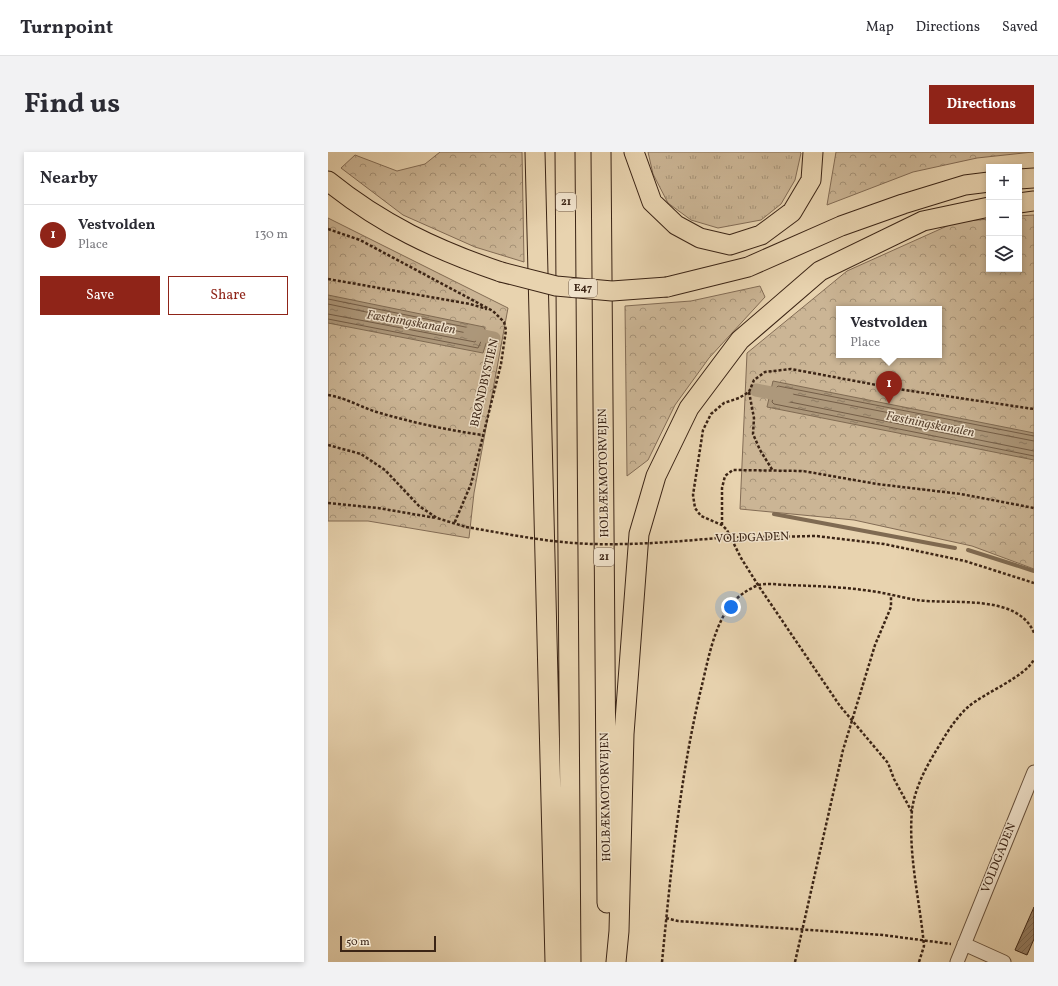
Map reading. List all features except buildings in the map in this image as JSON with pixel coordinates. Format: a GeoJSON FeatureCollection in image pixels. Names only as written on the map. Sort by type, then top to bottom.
{"type":"FeatureCollection","features":[{"type":"Feature","properties":{"kind":"highway"},"geometry":{"type":"LineString","coordinates":[[535,152],[555,962]]}},
{"type":"Feature","properties":{"kind":"highway","name":"21"},"geometry":{"type":"LineString","coordinates":[[566,152],[571,962]]}},
{"type":"Feature","properties":{"kind":"highway","name":"HOLBÆKMOTORVEJEN"},"geometry":{"type":"LineString","coordinates":[[601,152],[608,962]]}},
{"type":"Feature","properties":{"kind":"highway"},"geometry":{"type":"LineString","coordinates":[[634,152],[652,202],[676,225],[700,238],[730,245],[761,235],[792,212],[811,180],[814,152]]}},
{"type":"Feature","properties":{"kind":"highway"},"geometry":{"type":"LineString","coordinates":[[1022,179],[1034,178]]}},
{"type":"Feature","properties":{"kind":"highway","name":"E47"},"geometry":{"type":"LineString","coordinates":[[328,181],[346,196],[400,230],[452,255],[501,272],[556,286],[612,291],[667,287],[748,267],[841,226],[903,204],[965,185],[986,182]]}},
{"type":"Feature","properties":{"kind":"highway"},"geometry":{"type":"LineString","coordinates":[[1022,202],[1034,201]]}},
{"type":"Feature","properties":{"kind":"highway"},"geometry":{"type":"LineString","coordinates":[[616,962],[619,931],[624,734],[639,534],[656,476],[689,408],[740,340],[820,271],[923,222],[986,208]]}},
{"type":"Feature","properties":{"kind":"street","name":"VOLDGADEN"},"geometry":{"type":"LineString","coordinates":[[957,962],[1034,772]]}},
{"type":"Feature","properties":{"kind":"street"},"geometry":{"type":"LineString","coordinates":[[964,945],[1004,962]]}},
{"type":"Feature","properties":{"kind":"path","name":"BRØNDBYSTIEN"},"geometry":{"type":"LineString","coordinates":[[328,229],[360,240],[493,311],[504,322],[506,330],[501,364],[482,435],[471,484],[454,524]]}},
{"type":"Feature","properties":{"kind":"path"},"geometry":{"type":"LineString","coordinates":[[328,279],[470,304],[493,311]]}},
{"type":"Feature","properties":{"kind":"path"},"geometry":{"type":"LineString","coordinates":[[722,525],[701,516],[695,508],[693,495],[703,430],[711,414],[724,403],[739,398],[748,392],[754,380],[765,372],[792,369],[898,389],[1034,409]]}},
{"type":"Feature","properties":{"kind":"path"},"geometry":{"type":"LineString","coordinates":[[748,392],[754,418],[753,434],[760,450],[773,471]]}},
{"type":"Feature","properties":{"kind":"path"},"geometry":{"type":"LineString","coordinates":[[328,395],[339,397],[378,413],[426,426],[482,435]]}},
{"type":"Feature","properties":{"kind":"path"},"geometry":{"type":"LineString","coordinates":[[328,444],[361,454],[385,470],[419,506],[437,518]]}},
{"type":"Feature","properties":{"kind":"path"},"geometry":{"type":"LineString","coordinates":[[912,810],[894,779],[888,764],[840,706],[758,585],[722,525],[722,488],[725,476],[733,470],[803,471],[877,484],[961,494],[1034,508]]}},
{"type":"Feature","properties":{"kind":"path"},"geometry":{"type":"LineString","coordinates":[[328,503],[378,508],[437,518]]}},
{"type":"Feature","properties":{"kind":"path","name":"VOLDGADEN"},"geometry":{"type":"LineString","coordinates":[[437,518],[466,527],[528,538],[591,544],[654,544],[717,538],[730,539],[816,536],[884,544],[965,561],[1034,583]]}},
{"type":"Feature","properties":{"kind":"path"},"geometry":{"type":"LineString","coordinates":[[662,962],[666,918],[688,752],[716,632],[727,609],[740,595],[758,585],[814,586],[877,592],[935,602],[985,603],[1001,606],[1015,612],[1026,621],[1034,633]]}},
{"type":"Feature","properties":{"kind":"path"},"geometry":{"type":"LineString","coordinates":[[796,962],[834,786],[852,719],[875,645],[891,607],[891,595]]}},
{"type":"Feature","properties":{"kind":"path"},"geometry":{"type":"LineString","coordinates":[[919,962],[923,941],[913,858],[912,810],[923,772],[954,722],[968,707],[1022,673],[1034,659]]}},
{"type":"Feature","properties":{"kind":"path"},"geometry":{"type":"LineString","coordinates":[[666,918],[678,922],[883,935],[964,945]]}},
{"type":"Feature","properties":{"kind":"green space"},"geometry":{"type":"Polygon","coordinates":[[[440,152],[522,152],[524,262],[475,247],[403,215],[341,168],[355,155],[397,171],[425,164],[440,152]]]}},
{"type":"Feature","properties":{"kind":"green space"},"geometry":{"type":"Polygon","coordinates":[[[648,152],[801,153],[795,180],[781,204],[761,220],[718,228],[691,220],[668,203],[653,174],[648,152]]]}},
{"type":"Feature","properties":{"kind":"green space"},"geometry":{"type":"Polygon","coordinates":[[[836,152],[1033,152],[977,158],[913,172],[827,205],[836,152]]]}},
{"type":"Feature","properties":{"kind":"green space"},"geometry":{"type":"Polygon","coordinates":[[[1034,215],[1034,569],[972,546],[854,520],[740,509],[747,353],[847,271],[956,222],[986,219],[986,272],[1022,272],[1022,216],[1034,215]]]}},
{"type":"Feature","properties":{"kind":"green space"},"geometry":{"type":"Polygon","coordinates":[[[328,218],[508,308],[474,493],[469,538],[368,521],[328,521],[328,218]]]}},
{"type":"Feature","properties":{"kind":"green space"},"geometry":{"type":"Polygon","coordinates":[[[760,286],[765,297],[709,358],[675,405],[648,460],[627,476],[625,306],[691,301],[760,286]]]}},
{"type":"Feature","properties":{"kind":"water"},"geometry":{"type":"Polygon","coordinates":[[[328,295],[484,327],[488,337],[483,353],[328,323],[328,295]]]}},
{"type":"Feature","properties":{"kind":"water"},"geometry":{"type":"Polygon","coordinates":[[[773,381],[1034,433],[1034,460],[767,407],[773,381]]]}},
{"type":"Feature","properties":{"kind":"waterway","name":"Fæstningskanalen"},"geometry":{"type":"LineString","coordinates":[[470,333],[494,338]]}},
{"type":"Feature","properties":{"kind":"waterway","name":"Fæstningskanalen"},"geometry":{"type":"LineString","coordinates":[[756,390],[787,396]]}},
{"type":"Feature","properties":{"kind":"waterway"},"geometry":{"type":"LineString","coordinates":[[774,514],[955,548]]}},
{"type":"Feature","properties":{"kind":"waterway"},"geometry":{"type":"LineString","coordinates":[[968,550],[1034,571]]}},
{"type":"Feature","properties":{"kind":"place","name":"Vestvolden"},"geometry":{"type":"Point","coordinates":[889,404]}}]}
